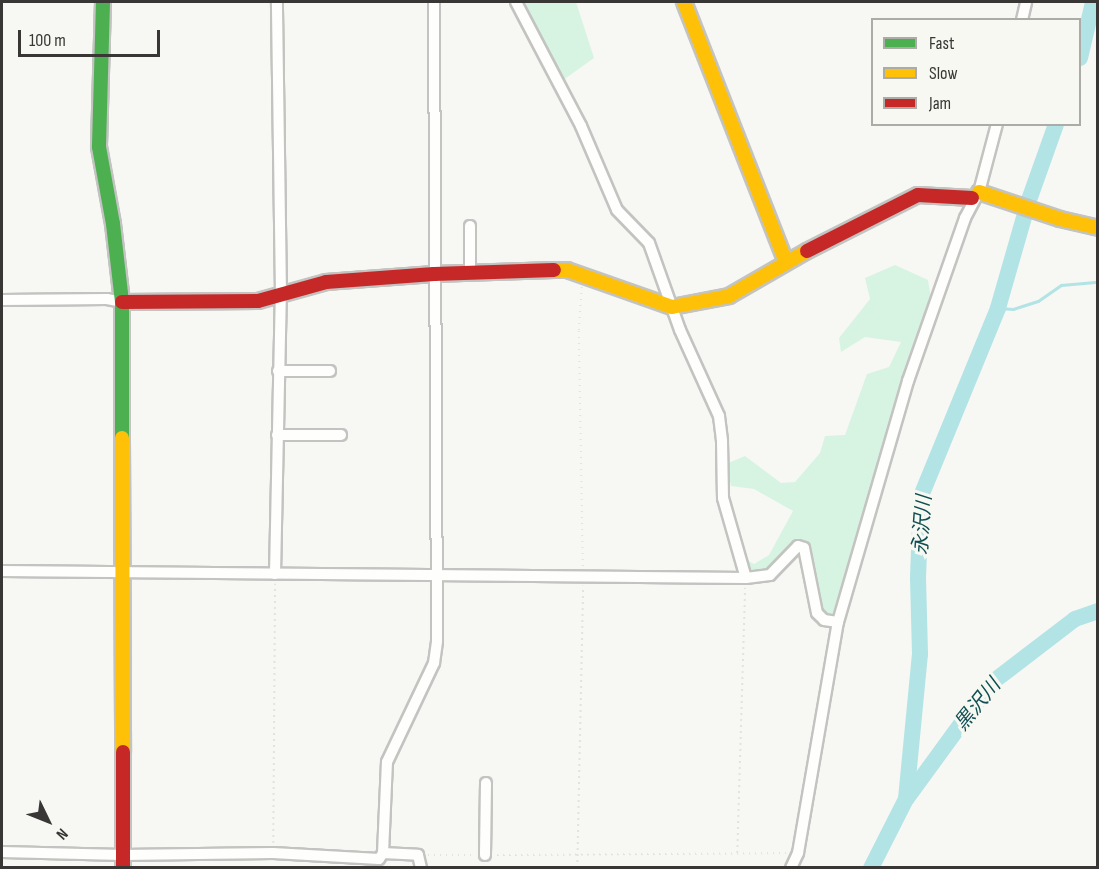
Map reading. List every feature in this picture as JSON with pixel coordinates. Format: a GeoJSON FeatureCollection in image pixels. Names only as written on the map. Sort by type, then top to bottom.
{"type":"FeatureCollection","features":[{"type":"Feature","properties":{"kind":"street"},"geometry":{"type":"LineString","coordinates":[[103,2],[99,147],[113,224],[122,302],[123,861]]}},
{"type":"Feature","properties":{"kind":"street"},"geometry":{"type":"LineString","coordinates":[[275,574],[281,295],[277,2]]}},
{"type":"Feature","properties":{"kind":"street"},"geometry":{"type":"LineString","coordinates":[[2,852],[123,861],[273,853],[379,859],[383,853],[387,762],[434,663],[437,641],[434,2]]}},
{"type":"Feature","properties":{"kind":"street"},"geometry":{"type":"LineString","coordinates":[[516,2],[581,126],[616,210],[649,243],[672,308],[719,416],[723,498],[746,578]]}},
{"type":"Feature","properties":{"kind":"street"},"geometry":{"type":"LineString","coordinates":[[684,2],[786,262]]}},
{"type":"Feature","properties":{"kind":"street"},"geometry":{"type":"LineString","coordinates":[[1022,18],[1026,2]]}},
{"type":"Feature","properties":{"kind":"street"},"geometry":{"type":"LineString","coordinates":[[791,867],[798,853],[838,622],[908,381],[965,218],[976,195],[996,126]]}},
{"type":"Feature","properties":{"kind":"street"},"geometry":{"type":"LineString","coordinates":[[2,300],[258,301],[326,282],[434,274],[567,270],[672,308],[729,296],[786,262],[918,195],[976,195],[1092,227]]}},
{"type":"Feature","properties":{"kind":"street"},"geometry":{"type":"LineString","coordinates":[[470,226],[470,273]]}},
{"type":"Feature","properties":{"kind":"street"},"geometry":{"type":"LineString","coordinates":[[278,371],[330,371]]}},
{"type":"Feature","properties":{"kind":"street"},"geometry":{"type":"LineString","coordinates":[[277,435],[341,435]]}},
{"type":"Feature","properties":{"kind":"street"},"geometry":{"type":"LineString","coordinates":[[2,571],[746,578],[770,575],[798,546],[804,548],[817,613],[824,620],[838,622]]}},
{"type":"Feature","properties":{"kind":"street"},"geometry":{"type":"LineString","coordinates":[[485,855],[486,783]]}},
{"type":"Feature","properties":{"kind":"street"},"geometry":{"type":"LineString","coordinates":[[383,853],[418,855],[421,867]]}},
{"type":"Feature","properties":{"kind":"path"},"geometry":{"type":"LineString","coordinates":[[578,867],[583,577],[579,332],[582,276]]}},
{"type":"Feature","properties":{"kind":"path"},"geometry":{"type":"LineString","coordinates":[[273,853],[275,574]]}},
{"type":"Feature","properties":{"kind":"path"},"geometry":{"type":"LineString","coordinates":[[737,854],[746,578]]}},
{"type":"Feature","properties":{"kind":"path"},"geometry":{"type":"LineString","coordinates":[[418,855],[578,856],[798,853]]}},
{"type":"Feature","properties":{"kind":"green space"},"geometry":{"type":"Polygon","coordinates":[[[517,2],[576,2],[594,58],[559,83],[517,2]]]}},
{"type":"Feature","properties":{"kind":"green space"},"geometry":{"type":"Polygon","coordinates":[[[895,265],[928,280],[933,310],[836,617],[822,612],[807,546],[796,541],[771,570],[750,574],[743,558],[754,564],[769,555],[793,511],[754,489],[731,486],[726,464],[745,456],[781,483],[795,482],[820,453],[825,436],[845,435],[867,374],[889,367],[901,342],[865,337],[841,352],[839,338],[870,299],[865,278],[895,265]]]}},
{"type":"Feature","properties":{"kind":"waterway","name":"永沢川"},"geometry":{"type":"LineString","coordinates":[[1081,54],[1093,2]]}},
{"type":"Feature","properties":{"kind":"waterway","name":"永沢川"},"geometry":{"type":"LineString","coordinates":[[871,868],[906,799],[920,654],[918,578],[921,496],[998,308],[1029,200],[1055,126]]}},
{"type":"Feature","properties":{"kind":"waterway"},"geometry":{"type":"LineString","coordinates":[[998,308],[1013,309],[1038,301],[1061,285],[1098,282]]}},
{"type":"Feature","properties":{"kind":"waterway","name":"黒沢川"},"geometry":{"type":"LineString","coordinates":[[907,798],[990,684],[1075,619],[1098,611]]}},
{"type":"Feature","properties":{"kind":"traffic: fast"},"geometry":{"type":"LineString","coordinates":[[103,2],[99,147],[113,224],[122,302],[122,438]]}},
{"type":"Feature","properties":{"kind":"traffic: slow"},"geometry":{"type":"LineString","coordinates":[[684,2],[786,262]]}},
{"type":"Feature","properties":{"kind":"traffic: slow"},"geometry":{"type":"LineString","coordinates":[[979,192],[1060,219],[1098,228]]}},
{"type":"Feature","properties":{"kind":"traffic: slow"},"geometry":{"type":"LineString","coordinates":[[554,270],[567,270],[672,307],[729,296],[807,251]]}},
{"type":"Feature","properties":{"kind":"traffic: slow"},"geometry":{"type":"LineString","coordinates":[[122,438],[123,752]]}},
{"type":"Feature","properties":{"kind":"traffic: jam"},"geometry":{"type":"LineString","coordinates":[[807,251],[918,195],[972,198]]}},
{"type":"Feature","properties":{"kind":"traffic: jam"},"geometry":{"type":"LineString","coordinates":[[122,302],[258,301],[326,282],[434,274],[554,270]]}},
{"type":"Feature","properties":{"kind":"traffic: jam"},"geometry":{"type":"LineString","coordinates":[[123,752],[123,868]]}}]}
